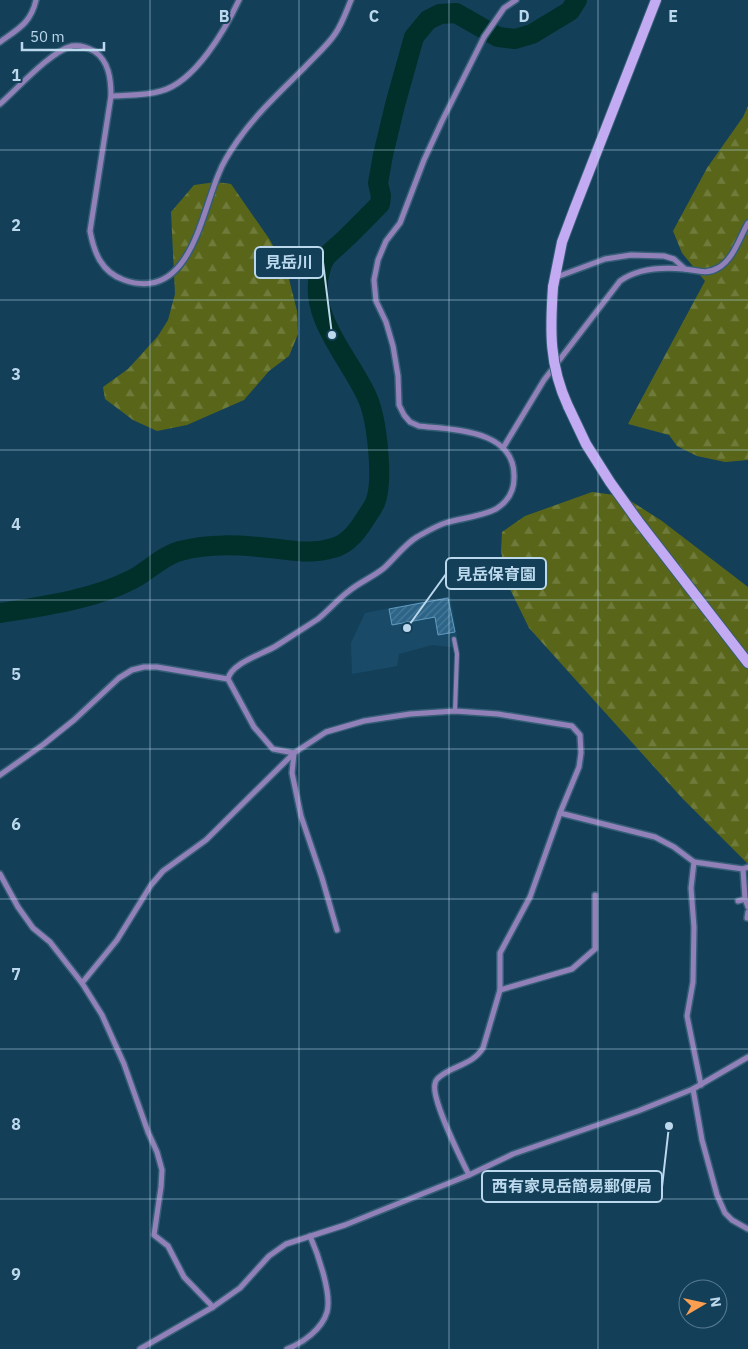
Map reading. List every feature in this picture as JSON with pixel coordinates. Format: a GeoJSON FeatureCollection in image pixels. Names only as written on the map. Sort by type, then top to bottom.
{"type":"FeatureCollection","features":[{"type":"Feature","properties":{"kind":"street"},"geometry":{"type":"LineString","coordinates":[[0,42],[29,19],[34,10],[36,0]]}},
{"type":"Feature","properties":{"kind":"street"},"geometry":{"type":"LineString","coordinates":[[111,96],[160,91],[177,85],[201,61],[229,20],[239,0]]}},
{"type":"Feature","properties":{"kind":"street"},"geometry":{"type":"LineString","coordinates":[[0,104],[53,56],[64,49],[73,46],[83,46],[99,55],[109,75],[111,96],[90,230],[93,246],[98,260],[109,271],[123,280],[138,284],[159,282],[172,274],[186,258],[219,172],[237,141],[260,111],[334,36],[345,17],[351,0]]}},
{"type":"Feature","properties":{"kind":"street"},"geometry":{"type":"LineString","coordinates":[[294,753],[273,749],[254,727],[228,679],[229,672],[273,648],[319,618],[349,591],[384,568],[415,538],[443,524],[483,514],[497,508],[508,499],[514,486],[511,460],[503,448],[492,439],[478,434],[419,426],[410,422],[404,415],[399,405],[394,346],[376,301],[374,280],[378,260],[386,241],[400,223],[431,144],[484,37],[504,8],[516,0]]}},
{"type":"Feature","properties":{"kind":"street"},"geometry":{"type":"LineString","coordinates":[[656,0],[562,242],[553,282],[550,318],[552,358],[560,389],[586,444],[610,482],[638,521],[748,662]]}},
{"type":"Feature","properties":{"kind":"street"},"geometry":{"type":"LineString","coordinates":[[503,448],[544,380],[620,281],[630,274],[642,271],[685,269],[696,272],[708,272],[719,268],[730,257],[748,223]]}},
{"type":"Feature","properties":{"kind":"street"},"geometry":{"type":"LineString","coordinates":[[553,282],[605,259],[631,255],[664,256],[674,259],[685,269]]}},
{"type":"Feature","properties":{"kind":"street"},"geometry":{"type":"LineString","coordinates":[[0,775],[44,744],[74,720],[119,678],[132,670],[144,667],[157,668],[228,679]]}},
{"type":"Feature","properties":{"kind":"street"},"geometry":{"type":"LineString","coordinates":[[82,983],[117,940],[151,885],[163,871],[206,840],[294,753],[326,732],[364,721],[410,714],[455,711],[498,714],[572,726],[580,735],[579,767],[530,897],[500,953],[500,990],[484,1048],[479,1056],[440,1076],[435,1083],[434,1091],[447,1129],[469,1175]]}},
{"type":"Feature","properties":{"kind":"street"},"geometry":{"type":"LineString","coordinates":[[294,753],[292,773],[301,816],[337,930]]}},
{"type":"Feature","properties":{"kind":"street"},"geometry":{"type":"LineString","coordinates":[[560,814],[655,837],[674,847],[694,862],[746,868],[745,899],[748,907]]}},
{"type":"Feature","properties":{"kind":"street"},"geometry":{"type":"LineString","coordinates":[[694,862],[692,888],[694,927],[693,982],[687,1016],[701,1085]]}},
{"type":"Feature","properties":{"kind":"street"},"geometry":{"type":"LineString","coordinates":[[0,874],[18,907],[33,928],[50,942],[82,983],[102,1015],[124,1064],[162,1170],[154,1235],[168,1246],[184,1277],[213,1306]]}},
{"type":"Feature","properties":{"kind":"street"},"geometry":{"type":"LineString","coordinates":[[500,990],[572,969],[595,949],[595,895]]}},
{"type":"Feature","properties":{"kind":"street"},"geometry":{"type":"LineString","coordinates":[[738,901],[745,899]]}},
{"type":"Feature","properties":{"kind":"street"},"geometry":{"type":"LineString","coordinates":[[140,1349],[240,1288],[269,1256],[286,1244],[346,1225],[469,1175],[513,1154],[638,1111],[694,1089],[748,1057]]}},
{"type":"Feature","properties":{"kind":"street"},"geometry":{"type":"LineString","coordinates":[[694,1089],[702,1140],[717,1194],[725,1213],[732,1220],[748,1229]]}},
{"type":"Feature","properties":{"kind":"street"},"geometry":{"type":"LineString","coordinates":[[287,1349],[302,1343],[323,1320],[327,1311],[328,1303],[322,1265],[310,1236]]}},
{"type":"Feature","properties":{"kind":"lane"},"geometry":{"type":"LineString","coordinates":[[454,639],[457,654],[455,711]]}},
{"type":"Feature","properties":{"kind":"shaded area"},"geometry":{"type":"Polygon","coordinates":[[[450,596],[459,648],[432,645],[399,654],[397,666],[352,674],[351,643],[365,613],[450,596]]]}},
{"type":"Feature","properties":{"kind":"green space"},"geometry":{"type":"Polygon","coordinates":[[[748,106],[748,460],[725,462],[697,456],[677,446],[669,435],[628,424],[705,281],[682,253],[673,231],[707,168],[743,117],[748,106]]]}},
{"type":"Feature","properties":{"kind":"green space"},"geometry":{"type":"Polygon","coordinates":[[[216,182],[231,184],[270,240],[288,275],[297,311],[298,334],[289,356],[269,371],[244,400],[187,425],[157,431],[133,420],[105,399],[103,387],[128,369],[158,336],[168,320],[175,294],[171,212],[194,185],[216,182]]]}},
{"type":"Feature","properties":{"kind":"green space"},"geometry":{"type":"Polygon","coordinates":[[[592,492],[623,496],[662,521],[748,587],[748,864],[682,798],[529,628],[508,585],[501,551],[502,532],[525,516],[592,492]]]}},
{"type":"Feature","properties":{"kind":"building"},"geometry":{"type":"Polygon","coordinates":[[[448,598],[455,632],[438,635],[435,617],[392,625],[389,609],[448,598]]]}},
{"type":"Feature","properties":{"kind":"waterway"},"geometry":{"type":"LineString","coordinates":[[0,613],[33,608],[100,593],[131,580],[173,553],[191,548],[236,546],[317,551],[339,546],[353,535],[375,503],[378,493],[377,436],[368,399],[325,321],[320,305],[318,288],[320,269],[326,257],[380,204],[381,196],[378,183],[383,155],[414,37],[428,20],[440,14],[456,13],[498,37],[515,39],[532,34],[570,11],[577,0]]}},
{"type":"Feature","properties":{"kind":"place","name":"見岳川"},"geometry":{"type":"Point","coordinates":[332,335]}},
{"type":"Feature","properties":{"kind":"place","name":"見岳保育園"},"geometry":{"type":"Point","coordinates":[407,628]}},
{"type":"Feature","properties":{"kind":"place","name":"西有家見岳簡易郵便局"},"geometry":{"type":"Point","coordinates":[669,1126]}}]}
